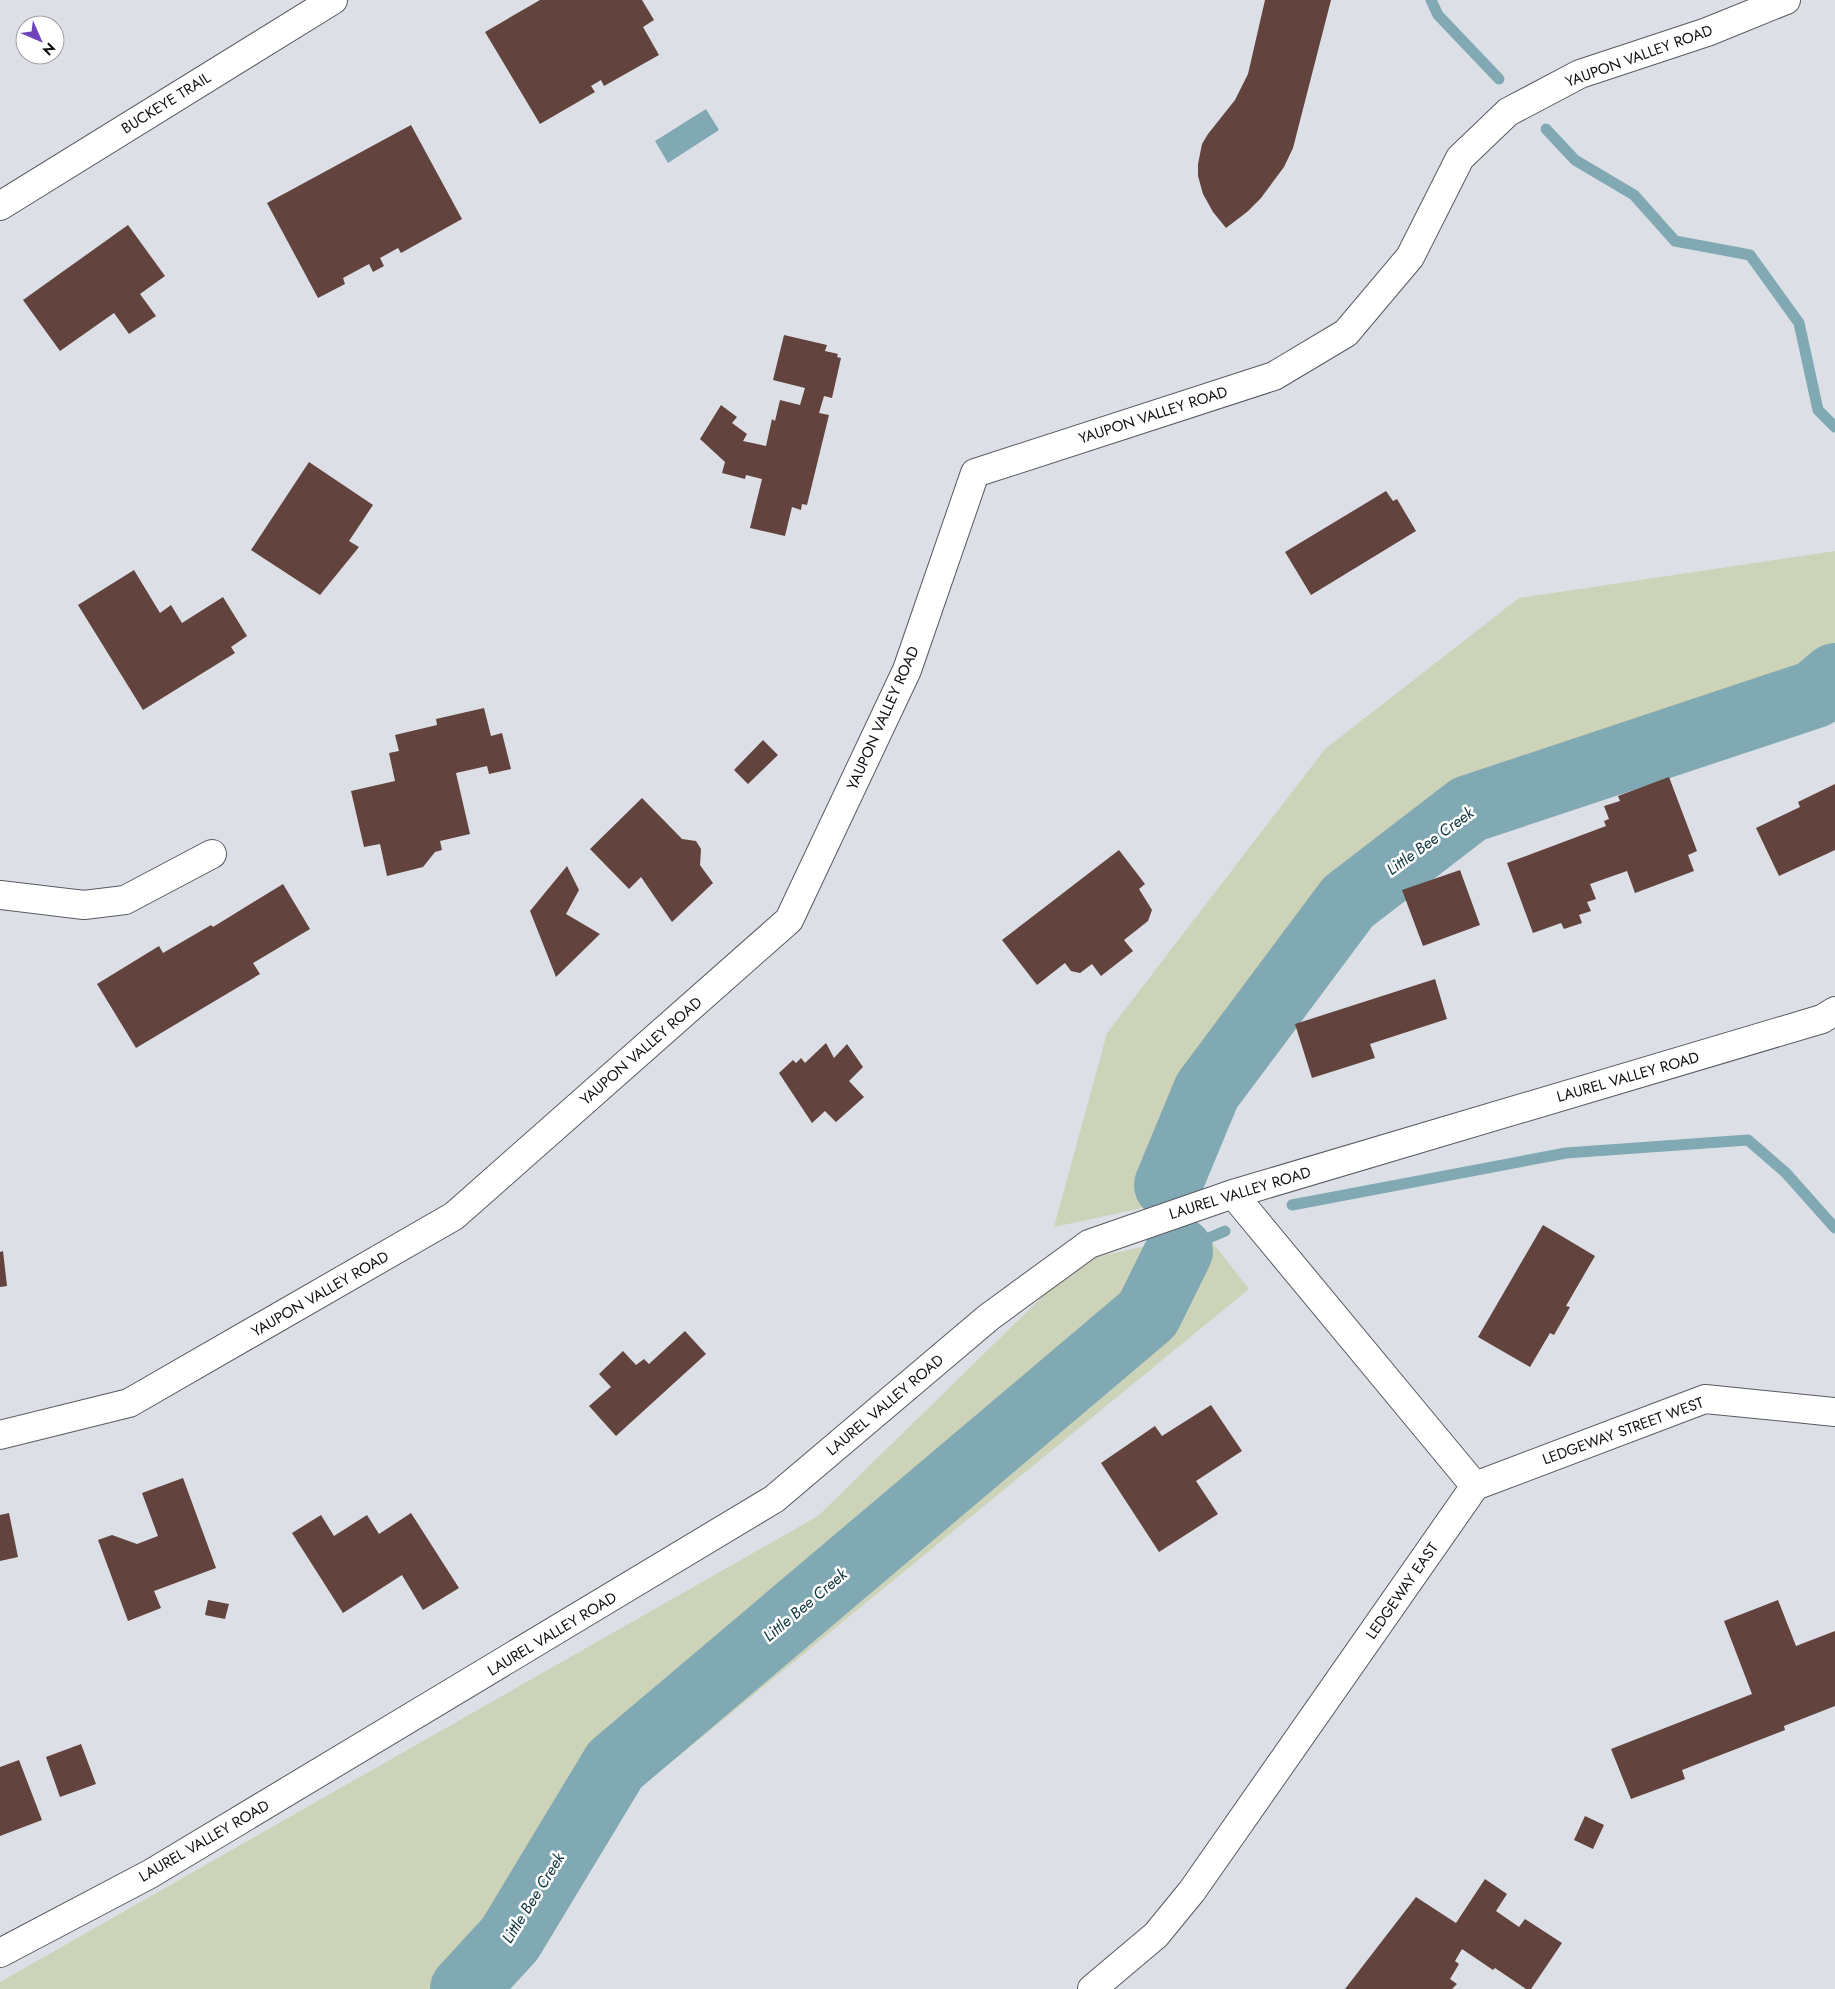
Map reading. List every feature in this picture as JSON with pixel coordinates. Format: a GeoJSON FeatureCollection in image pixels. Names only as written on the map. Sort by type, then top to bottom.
{"type":"FeatureCollection","features":[{"type":"Feature","properties":{"kind":"street","name":"BUCKEYE TRAIL"},"geometry":{"type":"LineString","coordinates":[[0,206],[333,0]]}},
{"type":"Feature","properties":{"kind":"street","name":"YAUPON VALLEY ROAD"},"geometry":{"type":"LineString","coordinates":[[0,1435],[129,1403],[454,1216],[789,920],[907,670],[974,473],[1274,376],[1346,333],[1410,257],[1460,158],[1508,112],[1580,74],[1707,32],[1786,0]]}},
{"type":"Feature","properties":{"kind":"street"},"geometry":{"type":"LineString","coordinates":[[0,895],[84,904],[124,900],[212,854]]}},
{"type":"Feature","properties":{"kind":"street","name":"LAUREL VALLEY ROAD"},"geometry":{"type":"LineString","coordinates":[[0,1953],[150,1874],[774,1499],[989,1317],[1089,1244],[1233,1194],[1822,1019],[1835,1011]]}},
{"type":"Feature","properties":{"kind":"street"},"geometry":{"type":"LineString","coordinates":[[1233,1194],[1475,1486]]}},
{"type":"Feature","properties":{"kind":"street","name":"LEDGEWAY STREET WEST"},"geometry":{"type":"LineString","coordinates":[[1475,1486],[1705,1399],[1835,1412]]}},
{"type":"Feature","properties":{"kind":"street","name":"LEDGEWAY EAST"},"geometry":{"type":"LineString","coordinates":[[1092,1989],[1156,1935],[1192,1891],[1475,1486]]}},
{"type":"Feature","properties":{"kind":"green space"},"geometry":{"type":"Polygon","coordinates":[[[1835,551],[1835,719],[1468,825],[1359,912],[1173,1162],[1180,1200],[1054,1227],[1107,1033],[1325,749],[1519,598],[1835,551]]]}},
{"type":"Feature","properties":{"kind":"green space"},"geometry":{"type":"Polygon","coordinates":[[[1205,1233],[1249,1289],[641,1787],[503,1989],[0,1989],[0,1982],[818,1516],[1079,1261],[1205,1233]]]}},
{"type":"Feature","properties":{"kind":"water"},"geometry":{"type":"Polygon","coordinates":[[[706,109],[719,130],[668,163],[655,141],[706,109]]]}},
{"type":"Feature","properties":{"kind":"building"},"geometry":{"type":"Polygon","coordinates":[[[540,0],[642,0],[654,20],[643,27],[659,55],[604,86],[601,80],[591,86],[595,92],[540,124],[485,32],[540,0]]]}},
{"type":"Feature","properties":{"kind":"building"},"geometry":{"type":"Polygon","coordinates":[[[1265,0],[1331,0],[1293,148],[1284,167],[1261,198],[1247,212],[1226,228],[1213,212],[1203,194],[1198,176],[1198,164],[1202,144],[1235,100],[1248,74],[1265,0]]]}},
{"type":"Feature","properties":{"kind":"building"},"geometry":{"type":"Polygon","coordinates":[[[411,125],[462,219],[401,253],[398,248],[380,258],[384,266],[373,272],[369,264],[343,278],[345,284],[318,298],[267,203],[411,125]]]}},
{"type":"Feature","properties":{"kind":"building"},"geometry":{"type":"Polygon","coordinates":[[[128,225],[165,276],[140,294],[156,316],[129,334],[114,313],[60,351],[23,300],[128,225]]]}},
{"type":"Feature","properties":{"kind":"building"},"geometry":{"type":"Polygon","coordinates":[[[784,335],[827,345],[825,351],[838,354],[837,357],[841,358],[832,398],[824,396],[819,413],[829,415],[807,505],[802,504],[801,510],[792,507],[785,536],[750,528],[762,479],[746,475],[745,479],[722,473],[725,462],[700,439],[721,405],[737,417],[732,423],[747,434],[743,441],[766,446],[772,419],[775,421],[780,400],[800,405],[805,388],[773,380],[784,335]]]}},
{"type":"Feature","properties":{"kind":"building"},"geometry":{"type":"Polygon","coordinates":[[[309,462],[373,505],[349,541],[359,547],[320,595],[251,550],[309,462]]]}},
{"type":"Feature","properties":{"kind":"building"},"geometry":{"type":"Polygon","coordinates":[[[1386,491],[1393,501],[1397,499],[1416,531],[1311,595],[1285,552],[1386,491]]]}},
{"type":"Feature","properties":{"kind":"building"},"geometry":{"type":"Polygon","coordinates":[[[134,570],[160,613],[171,605],[182,623],[223,597],[247,636],[231,647],[235,653],[143,710],[78,605],[134,570]]]}},
{"type":"Feature","properties":{"kind":"building"},"geometry":{"type":"Polygon","coordinates":[[[484,708],[491,736],[502,733],[511,769],[489,774],[487,766],[456,773],[470,834],[440,841],[442,850],[435,852],[423,867],[387,876],[380,844],[364,847],[351,791],[395,781],[389,753],[399,751],[395,735],[437,725],[436,719],[484,708]]]}},
{"type":"Feature","properties":{"kind":"building"},"geometry":{"type":"Polygon","coordinates":[[[763,740],[778,755],[748,784],[734,770],[763,740]]]}},
{"type":"Feature","properties":{"kind":"building"},"geometry":{"type":"Polygon","coordinates":[[[1669,777],[1697,851],[1688,855],[1694,871],[1635,893],[1627,871],[1590,884],[1596,899],[1587,902],[1591,911],[1579,915],[1582,923],[1564,929],[1561,923],[1533,933],[1507,863],[1606,826],[1604,821],[1609,819],[1604,806],[1620,801],[1618,796],[1669,777]]]}},
{"type":"Feature","properties":{"kind":"building"},"geometry":{"type":"Polygon","coordinates":[[[1835,784],[1835,850],[1779,876],[1756,828],[1800,807],[1798,802],[1835,784]]]}},
{"type":"Feature","properties":{"kind":"building"},"geometry":{"type":"Polygon","coordinates":[[[642,798],[682,839],[696,841],[701,849],[700,865],[713,883],[672,922],[641,877],[629,889],[590,849],[642,798]]]}},
{"type":"Feature","properties":{"kind":"building"},"geometry":{"type":"Polygon","coordinates":[[[1119,850],[1145,884],[1139,889],[1152,910],[1148,921],[1124,940],[1133,951],[1101,976],[1092,964],[1080,973],[1071,971],[1065,963],[1037,985],[1002,940],[1119,850]]]}},
{"type":"Feature","properties":{"kind":"building"},"geometry":{"type":"Polygon","coordinates":[[[567,866],[579,890],[566,914],[600,934],[556,977],[530,911],[567,866]]]}},
{"type":"Feature","properties":{"kind":"building"},"geometry":{"type":"Polygon","coordinates":[[[1460,870],[1480,925],[1423,946],[1402,890],[1460,870]]]}},
{"type":"Feature","properties":{"kind":"building"},"geometry":{"type":"Polygon","coordinates":[[[283,884],[310,929],[253,963],[260,974],[136,1048],[97,984],[159,946],[163,953],[211,925],[213,927],[283,884]]]}},
{"type":"Feature","properties":{"kind":"building"},"geometry":{"type":"Polygon","coordinates":[[[1435,979],[1447,1019],[1370,1044],[1375,1058],[1312,1078],[1295,1024],[1435,979]]]}},
{"type":"Feature","properties":{"kind":"building"},"geometry":{"type":"Polygon","coordinates":[[[826,1043],[834,1058],[847,1044],[863,1067],[849,1081],[864,1097],[836,1122],[825,1111],[812,1123],[779,1073],[793,1060],[796,1063],[801,1058],[805,1063],[826,1043]]]}},
{"type":"Feature","properties":{"kind":"building"},"geometry":{"type":"Polygon","coordinates":[[[1543,1225],[1595,1256],[1566,1306],[1570,1307],[1554,1335],[1550,1333],[1530,1367],[1478,1337],[1543,1225]]]}},
{"type":"Feature","properties":{"kind":"building"},"geometry":{"type":"Polygon","coordinates":[[[3,1251],[7,1286],[0,1287],[0,1252],[3,1251]]]}},
{"type":"Feature","properties":{"kind":"building"},"geometry":{"type":"Polygon","coordinates":[[[685,1331],[706,1354],[616,1436],[589,1406],[611,1387],[599,1374],[623,1351],[636,1365],[644,1359],[649,1364],[685,1331]]]}},
{"type":"Feature","properties":{"kind":"building"},"geometry":{"type":"Polygon","coordinates":[[[1211,1405],[1242,1451],[1196,1481],[1218,1514],[1159,1552],[1101,1463],[1155,1426],[1162,1436],[1211,1405]]]}},
{"type":"Feature","properties":{"kind":"building"},"geometry":{"type":"Polygon","coordinates":[[[183,1478],[216,1568],[154,1591],[161,1608],[128,1621],[98,1540],[112,1535],[137,1544],[158,1536],[142,1493],[183,1478]]]}},
{"type":"Feature","properties":{"kind":"building"},"geometry":{"type":"Polygon","coordinates":[[[9,1513],[18,1557],[0,1561],[0,1515],[9,1513]]]}},
{"type":"Feature","properties":{"kind":"building"},"geometry":{"type":"Polygon","coordinates":[[[411,1513],[459,1588],[423,1610],[402,1575],[343,1613],[292,1533],[321,1515],[334,1536],[367,1515],[379,1534],[411,1513]]]}},
{"type":"Feature","properties":{"kind":"building"},"geometry":{"type":"Polygon","coordinates":[[[208,1600],[229,1604],[225,1619],[205,1615],[208,1600]]]}},
{"type":"Feature","properties":{"kind":"building"},"geometry":{"type":"Polygon","coordinates":[[[1778,1600],[1796,1646],[1835,1631],[1835,1706],[1784,1726],[1785,1730],[1682,1770],[1685,1779],[1631,1799],[1611,1749],[1752,1694],[1724,1621],[1778,1600]]]}},
{"type":"Feature","properties":{"kind":"building"},"geometry":{"type":"Polygon","coordinates":[[[81,1744],[96,1784],[60,1797],[46,1757],[81,1744]]]}},
{"type":"Feature","properties":{"kind":"building"},"geometry":{"type":"Polygon","coordinates":[[[19,1760],[42,1820],[0,1836],[0,1767],[19,1760]]]}},
{"type":"Feature","properties":{"kind":"building"},"geometry":{"type":"Polygon","coordinates":[[[1585,1816],[1604,1825],[1593,1849],[1574,1840],[1585,1816]]]}},
{"type":"Feature","properties":{"kind":"building"},"geometry":{"type":"Polygon","coordinates":[[[1485,1879],[1507,1894],[1496,1911],[1519,1927],[1525,1919],[1562,1943],[1531,1989],[1526,1989],[1495,1968],[1493,1970],[1462,1949],[1455,1961],[1459,1964],[1450,1979],[1457,1984],[1452,1989],[1345,1989],[1416,1897],[1456,1923],[1485,1879]]]}},
{"type":"Feature","properties":{"kind":"waterway"},"geometry":{"type":"LineString","coordinates":[[1431,0],[1438,15],[1499,79]]}},
{"type":"Feature","properties":{"kind":"waterway"},"geometry":{"type":"LineString","coordinates":[[1546,129],[1575,160],[1634,195],[1675,241],[1750,255],[1799,323],[1818,410],[1835,427]]}},
{"type":"Feature","properties":{"kind":"waterway","name":"Little Bee Creek"},"geometry":{"type":"LineString","coordinates":[[1168,1185],[1207,1091],[1348,902],[1469,809],[1815,694],[1835,677]]}},
{"type":"Feature","properties":{"kind":"waterway"},"geometry":{"type":"LineString","coordinates":[[1292,1205],[1566,1153],[1748,1140],[1786,1173],[1835,1228]]}},
{"type":"Feature","properties":{"kind":"waterway"},"geometry":{"type":"LineString","coordinates":[[1179,1251],[1225,1231]]}},
{"type":"Feature","properties":{"kind":"waterway","name":"Little Bee Creek"},"geometry":{"type":"LineString","coordinates":[[464,1989],[510,1939],[615,1765],[1148,1314],[1179,1251]]}}]}
